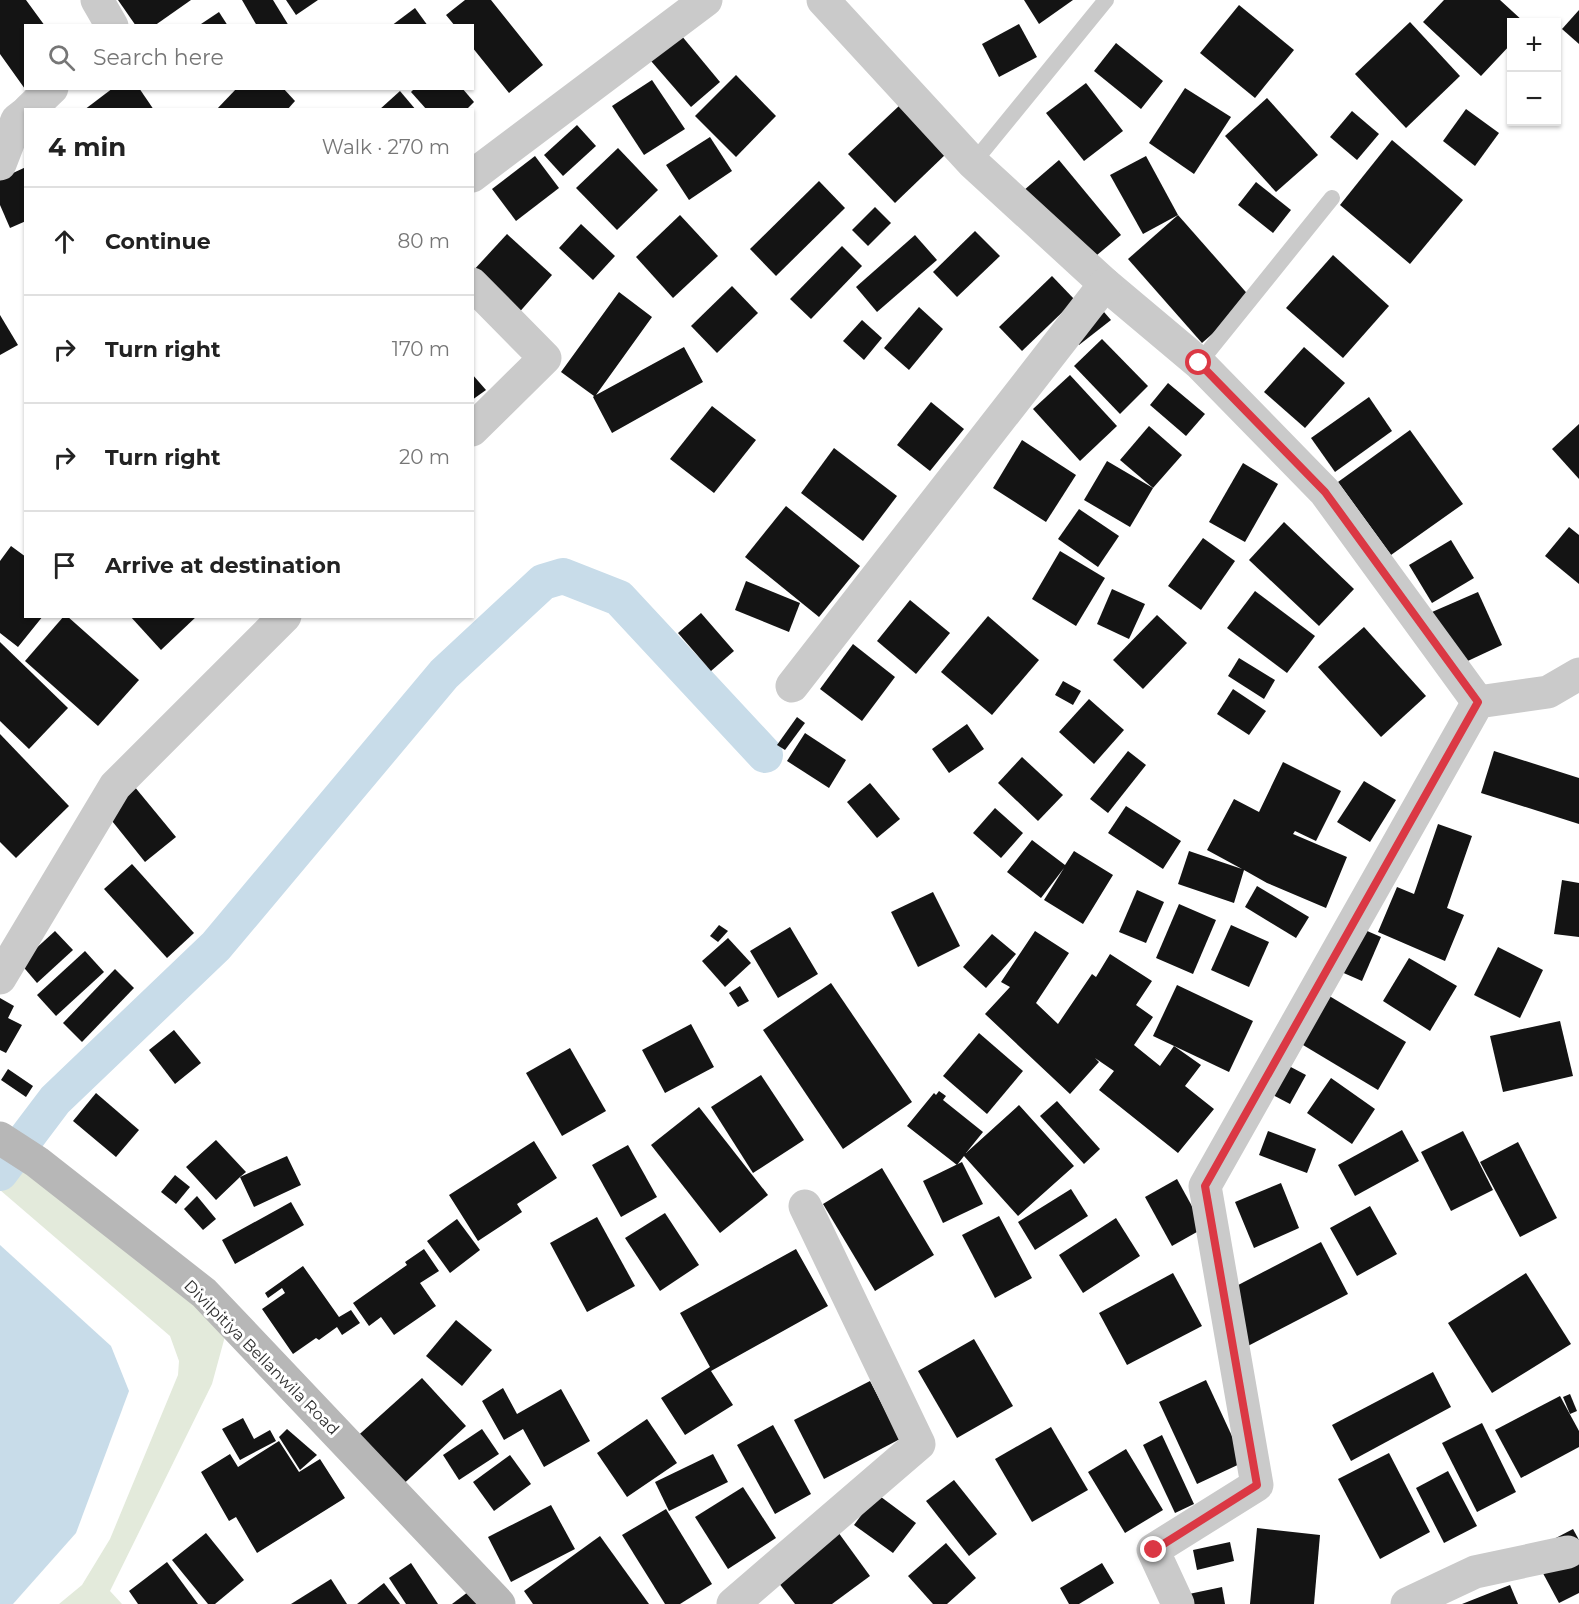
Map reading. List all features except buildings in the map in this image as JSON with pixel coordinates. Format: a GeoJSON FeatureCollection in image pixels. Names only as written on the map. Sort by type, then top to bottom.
{"type":"FeatureCollection","features":[{"type":"Feature","properties":{"kind":"street"},"geometry":{"type":"LineString","coordinates":[[97,0],[111,24]]}},
{"type":"Feature","properties":{"kind":"street"},"geometry":{"type":"LineString","coordinates":[[474,174],[706,0]]}},
{"type":"Feature","properties":{"kind":"street"},"geometry":{"type":"LineString","coordinates":[[823,0],[973,163],[1105,284],[1199,363],[1325,492],[1478,702]]}},
{"type":"Feature","properties":{"kind":"street"},"geometry":{"type":"LineString","coordinates":[[31,108],[50,90]]}},
{"type":"Feature","properties":{"kind":"street"},"geometry":{"type":"LineString","coordinates":[[0,164],[17,120],[24,115]]}},
{"type":"Feature","properties":{"kind":"street"},"geometry":{"type":"LineString","coordinates":[[792,686],[1105,284]]}},
{"type":"Feature","properties":{"kind":"street"},"geometry":{"type":"LineString","coordinates":[[474,286],[545,358],[474,428]]}},
{"type":"Feature","properties":{"kind":"street"},"geometry":{"type":"LineString","coordinates":[[0,978],[115,786],[283,618]]}},
{"type":"Feature","properties":{"kind":"street"},"geometry":{"type":"LineString","coordinates":[[1478,702],[1548,692],[1579,674]]}},
{"type":"Feature","properties":{"kind":"street"},"geometry":{"type":"LineString","coordinates":[[1178,1604],[1154,1550],[1257,1485],[1205,1186],[1478,702]]}},
{"type":"Feature","properties":{"kind":"street","name":"Divilpitiya Bellanwila Road"},"geometry":{"type":"LineString","coordinates":[[0,1138],[37,1162],[204,1293],[499,1604]]}},
{"type":"Feature","properties":{"kind":"street"},"geometry":{"type":"LineString","coordinates":[[733,1604],[919,1444],[805,1206]]}},
{"type":"Feature","properties":{"kind":"street"},"geometry":{"type":"LineString","coordinates":[[1407,1604],[1475,1572],[1568,1552]]}},
{"type":"Feature","properties":{"kind":"lane"},"geometry":{"type":"LineString","coordinates":[[973,163],[1106,0]]}},
{"type":"Feature","properties":{"kind":"lane"},"geometry":{"type":"LineString","coordinates":[[1199,363],[1332,198]]}},
{"type":"Feature","properties":{"kind":"green space"},"geometry":{"type":"Polygon","coordinates":[[[0,1138],[227,1329],[212,1384],[110,1591],[122,1604],[59,1604],[82,1585],[110,1539],[178,1375],[179,1361],[170,1336],[0,1190],[0,1138]]]}},
{"type":"Feature","properties":{"kind":"water"},"geometry":{"type":"Polygon","coordinates":[[[0,1245],[111,1346],[129,1391],[76,1533],[13,1604],[0,1604],[0,1245]]]}},
{"type":"Feature","properties":{"kind":"waterway"},"geometry":{"type":"LineString","coordinates":[[0,1173],[55,1100],[216,946],[444,674],[543,582],[563,576],[619,598],[765,755]]}},
{"type":"Feature","properties":{"kind":"route"},"geometry":{"type":"LineString","coordinates":[[1154,1550],[1257,1485],[1205,1186],[1478,702],[1325,492],[1199,363]]}}]}
